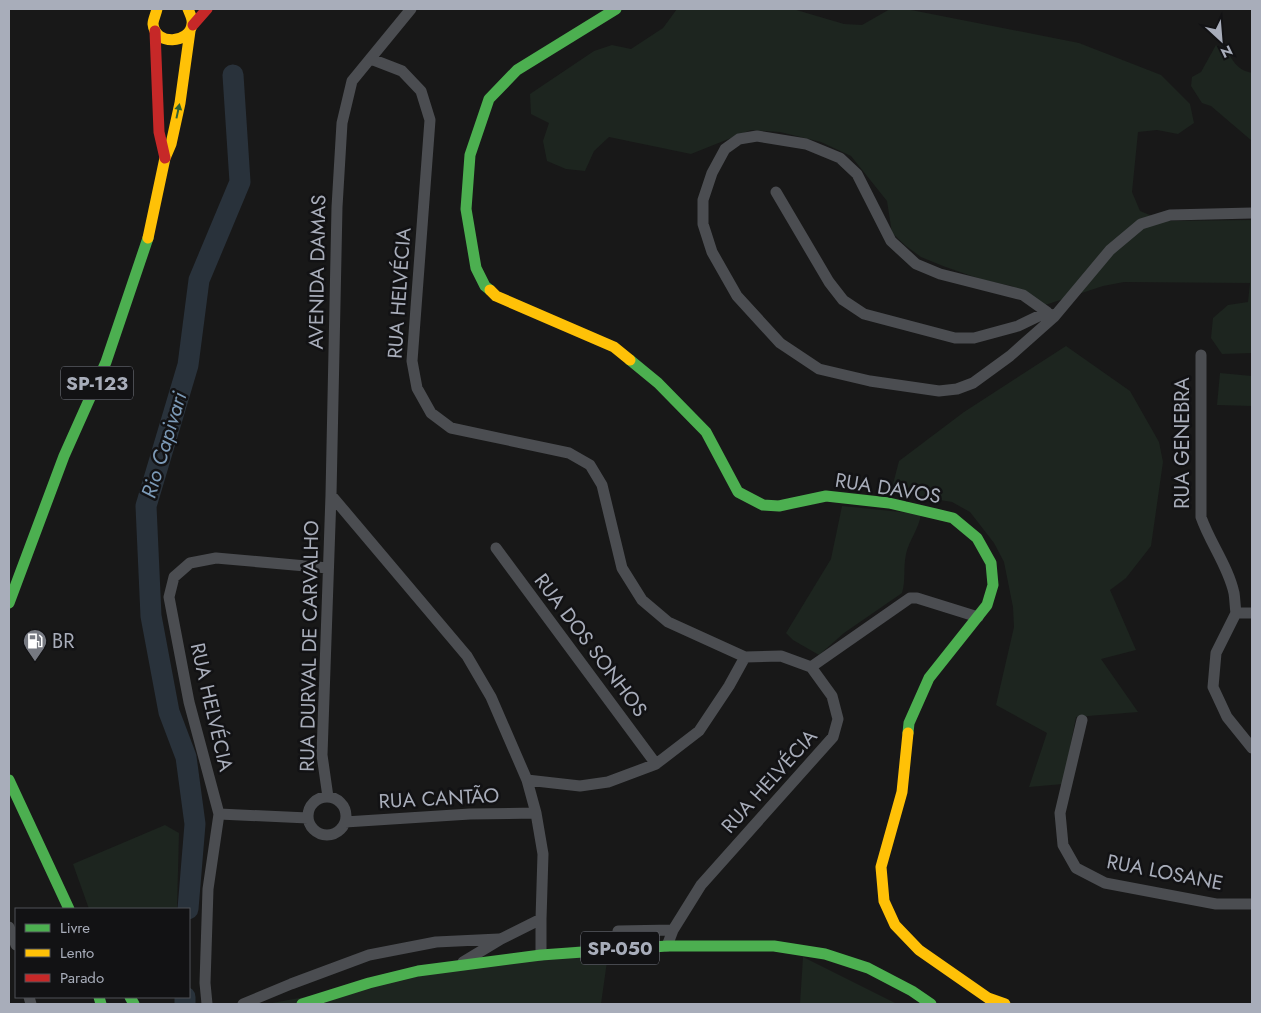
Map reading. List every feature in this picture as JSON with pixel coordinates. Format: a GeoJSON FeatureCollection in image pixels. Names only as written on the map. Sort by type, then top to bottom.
{"type":"FeatureCollection","features":[{"type":"Feature","properties":{"kind":"main road","name":"SP-123"},"geometry":{"type":"LineString","coordinates":[[9,603],[64,456],[106,362],[148,240],[180,103],[191,28],[192,15],[188,9]]}},
{"type":"Feature","properties":{"kind":"main road"},"geometry":{"type":"LineString","coordinates":[[155,31],[166,40],[179,40],[207,9]]}},
{"type":"Feature","properties":{"kind":"main road","name":"RUA DAVOS"},"geometry":{"type":"LineString","coordinates":[[616,9],[517,70],[490,99],[470,155],[466,209],[476,268],[485,286],[496,296],[614,347],[658,383],[706,432],[738,492],[762,505],[779,506],[826,496],[889,502],[953,518],[977,538],[991,563],[993,585],[987,605],[929,678],[909,723],[902,792],[881,867],[884,901],[895,925],[919,950],[988,998],[1005,1004]]}},
{"type":"Feature","properties":{"kind":"main road","name":"SP-123"},"geometry":{"type":"LineString","coordinates":[[154,11],[152,23],[155,31],[159,132],[166,158]]}},
{"type":"Feature","properties":{"kind":"main road"},"geometry":{"type":"LineString","coordinates":[[9,780],[69,908]]}},
{"type":"Feature","properties":{"kind":"main road","name":"SP-050"},"geometry":{"type":"LineString","coordinates":[[302,1004],[369,982],[418,971],[458,965],[540,955],[667,946],[774,946],[825,954],[868,968],[912,991],[931,1004]]}},
{"type":"Feature","properties":{"kind":"street","name":"AVENIDA DAMAS"},"geometry":{"type":"LineString","coordinates":[[331,495],[337,207],[342,123],[352,81],[411,9]]}},
{"type":"Feature","properties":{"kind":"street","name":"RUA HELVÉCIA"},"geometry":{"type":"LineString","coordinates":[[371,59],[402,71],[421,91],[430,120],[412,361],[417,388],[431,413],[451,428],[568,453],[590,465],[602,485],[622,568],[642,600],[668,622],[745,657],[781,656],[811,667],[832,696],[838,719],[833,737],[701,885],[673,930],[667,946]]}},
{"type":"Feature","properties":{"kind":"street"},"geometry":{"type":"LineString","coordinates":[[1050,314],[1022,295],[940,274],[916,264],[891,241],[857,174],[840,158],[806,144],[757,136],[739,140],[725,149],[712,173],[703,200],[703,224],[712,252],[737,296],[780,343],[819,369],[878,382],[939,391],[957,390],[973,383],[995,367],[1050,314],[1110,250],[1142,224],[1170,215],[1252,212]]}},
{"type":"Feature","properties":{"kind":"street"},"geometry":{"type":"LineString","coordinates":[[776,192],[829,282],[843,300],[864,314],[955,338],[974,338],[1018,326],[1050,314]]}},
{"type":"Feature","properties":{"kind":"street","name":"RUA GENEBRA"},"geometry":{"type":"LineString","coordinates":[[1201,356],[1201,517],[1207,534],[1229,578],[1234,594],[1236,613]]}},
{"type":"Feature","properties":{"kind":"street"},"geometry":{"type":"LineString","coordinates":[[331,495],[466,656],[491,697],[527,780],[536,813],[543,854],[540,955]]}},
{"type":"Feature","properties":{"kind":"street","name":"RUA DURVAL DE CARVALHO"},"geometry":{"type":"LineString","coordinates":[[328,797],[322,755],[331,495]]}},
{"type":"Feature","properties":{"kind":"street","name":"RUA DOS SONHOS"},"geometry":{"type":"LineString","coordinates":[[496,548],[656,764]]}},
{"type":"Feature","properties":{"kind":"street","name":"RUA HELVÉCIA"},"geometry":{"type":"LineString","coordinates":[[207,1004],[205,983],[208,889],[219,814],[189,702],[169,597],[174,577],[190,563],[216,558],[328,568]]}},
{"type":"Feature","properties":{"kind":"street"},"geometry":{"type":"LineString","coordinates":[[811,667],[910,598],[917,598],[978,617]]}},
{"type":"Feature","properties":{"kind":"street"},"geometry":{"type":"LineString","coordinates":[[1252,613],[1236,613],[1216,653],[1213,687],[1227,717],[1252,748]]}},
{"type":"Feature","properties":{"kind":"street","name":"RUA CANTÃO"},"geometry":{"type":"LineString","coordinates":[[527,780],[580,786],[608,782],[656,764],[699,731],[729,686],[745,657]]}},
{"type":"Feature","properties":{"kind":"street","name":"RUA LOSANE"},"geometry":{"type":"LineString","coordinates":[[1082,720],[1060,813],[1062,844],[1076,868],[1105,883],[1216,904],[1252,904]]}},
{"type":"Feature","properties":{"kind":"street"},"geometry":{"type":"LineString","coordinates":[[328,797],[340,802],[346,815],[345,822],[341,828],[335,833],[328,835],[315,831],[310,825],[308,810],[312,803],[319,798],[328,797]]}},
{"type":"Feature","properties":{"kind":"street","name":"RUA CANTÃO"},"geometry":{"type":"LineString","coordinates":[[345,822],[470,814],[536,813]]}},
{"type":"Feature","properties":{"kind":"street"},"geometry":{"type":"LineString","coordinates":[[219,814],[308,818]]}},
{"type":"Feature","properties":{"kind":"street"},"geometry":{"type":"LineString","coordinates":[[458,965],[500,939],[541,919]]}},
{"type":"Feature","properties":{"kind":"street"},"geometry":{"type":"LineString","coordinates":[[9,927],[15,942]]}},
{"type":"Feature","properties":{"kind":"street"},"geometry":{"type":"LineString","coordinates":[[618,931],[673,930]]}},
{"type":"Feature","properties":{"kind":"street"},"geometry":{"type":"LineString","coordinates":[[243,1004],[369,955],[436,942],[500,939]]}},
{"type":"Feature","properties":{"kind":"shaded area"},"geometry":{"type":"Polygon","coordinates":[[[677,9],[793,9],[844,24],[862,25],[890,9],[906,9],[1079,43],[1161,75],[1190,104],[1194,123],[1178,134],[1157,130],[1138,132],[1132,192],[1140,211],[1164,221],[1252,220],[1252,353],[1222,354],[1211,338],[1213,318],[1228,305],[1248,302],[1250,283],[1124,282],[1103,286],[1045,305],[1012,286],[983,280],[921,257],[892,233],[887,201],[851,156],[821,142],[780,132],[751,130],[691,154],[609,137],[594,151],[585,171],[566,169],[547,161],[543,141],[549,123],[531,114],[530,94],[594,51],[612,45],[631,49],[663,28],[677,9]]]}},
{"type":"Feature","properties":{"kind":"shaded area"},"geometry":{"type":"Polygon","coordinates":[[[1216,45],[1226,49],[1239,67],[1252,73],[1252,141],[1211,106],[1202,103],[1191,86],[1192,77],[1201,72],[1216,45]]]}},
{"type":"Feature","properties":{"kind":"shaded area"},"geometry":{"type":"Polygon","coordinates":[[[1066,346],[1130,391],[1159,442],[1163,462],[1151,546],[1126,578],[1110,590],[1136,650],[1101,659],[1138,712],[1076,717],[1063,784],[1029,787],[1047,733],[996,705],[1014,627],[1013,607],[1004,562],[994,543],[970,512],[952,502],[891,492],[899,461],[964,412],[1066,346]]]}},
{"type":"Feature","properties":{"kind":"shaded area"},"geometry":{"type":"Polygon","coordinates":[[[1220,373],[1252,376],[1252,406],[1217,405],[1220,373]]]}},
{"type":"Feature","properties":{"kind":"shaded area"},"geometry":{"type":"Polygon","coordinates":[[[842,506],[921,514],[906,554],[902,593],[844,633],[819,655],[793,640],[786,633],[831,559],[842,506]]]}},
{"type":"Feature","properties":{"kind":"shaded area"},"geometry":{"type":"Polygon","coordinates":[[[165,825],[179,833],[177,908],[89,908],[73,864],[165,825]]]}},
{"type":"Feature","properties":{"kind":"shaded area"},"geometry":{"type":"Polygon","coordinates":[[[610,940],[601,1004],[267,1004],[610,940]]]}},
{"type":"Feature","properties":{"kind":"shaded area"},"geometry":{"type":"Polygon","coordinates":[[[803,957],[897,1004],[800,1004],[803,957]]]}},
{"type":"Feature","properties":{"kind":"waterway","name":"Rio Capivari"},"geometry":{"type":"LineString","coordinates":[[188,908],[195,824],[186,757],[169,712],[151,616],[146,506],[188,365],[199,280],[240,182],[233,75]]}},
{"type":"Feature","properties":{"kind":"waterway","name":"Rio Capivari"},"geometry":{"type":"LineString","coordinates":[[185,998],[185,1004]]}},
{"type":"Feature","properties":{"kind":"traffic: fast"},"geometry":{"type":"LineString","coordinates":[[490,290],[485,286],[476,268],[466,209],[470,155],[489,99],[517,70],[616,9]]}},
{"type":"Feature","properties":{"kind":"traffic: fast"},"geometry":{"type":"LineString","coordinates":[[9,603],[64,456],[106,362],[148,238]]}},
{"type":"Feature","properties":{"kind":"traffic: fast"},"geometry":{"type":"LineString","coordinates":[[630,360],[658,383],[706,432],[738,492],[763,505],[779,506],[826,496],[889,503],[953,518],[977,538],[991,563],[993,585],[987,605],[929,678],[909,723],[908,733]]}},
{"type":"Feature","properties":{"kind":"traffic: fast"},"geometry":{"type":"LineString","coordinates":[[9,780],[69,908]]}},
{"type":"Feature","properties":{"kind":"traffic: fast"},"geometry":{"type":"LineString","coordinates":[[302,1004],[369,983],[418,971],[541,955],[667,946],[774,946],[825,954],[868,968],[912,991],[931,1004]]}},
{"type":"Feature","properties":{"kind":"traffic: fast"},"geometry":{"type":"LineString","coordinates":[[99,998],[101,1004]]}},
{"type":"Feature","properties":{"kind":"traffic: fast"},"geometry":{"type":"LineString","coordinates":[[131,998],[134,1004]]}},
{"type":"Feature","properties":{"kind":"traffic: slow"},"geometry":{"type":"LineString","coordinates":[[157,9],[153,22],[155,31],[160,36],[172,40],[179,39],[190,31],[192,20],[188,9]]}},
{"type":"Feature","properties":{"kind":"traffic: slow"},"geometry":{"type":"LineString","coordinates":[[148,238],[165,158],[171,144],[180,103],[190,31]]}},
{"type":"Feature","properties":{"kind":"traffic: slow"},"geometry":{"type":"LineString","coordinates":[[490,290],[496,296],[614,347],[630,360]]}},
{"type":"Feature","properties":{"kind":"traffic: slow"},"geometry":{"type":"LineString","coordinates":[[908,733],[902,792],[881,867],[884,901],[895,925],[919,950],[988,998],[1005,1004]]}},
{"type":"Feature","properties":{"kind":"traffic: jam"},"geometry":{"type":"LineString","coordinates":[[193,25],[207,9]]}},
{"type":"Feature","properties":{"kind":"traffic: jam"},"geometry":{"type":"LineString","coordinates":[[155,31],[159,132],[165,158]]}},
{"type":"Feature","properties":{"kind":"place","name":"BR"},"geometry":{"type":"Point","coordinates":[35,662]}}]}
